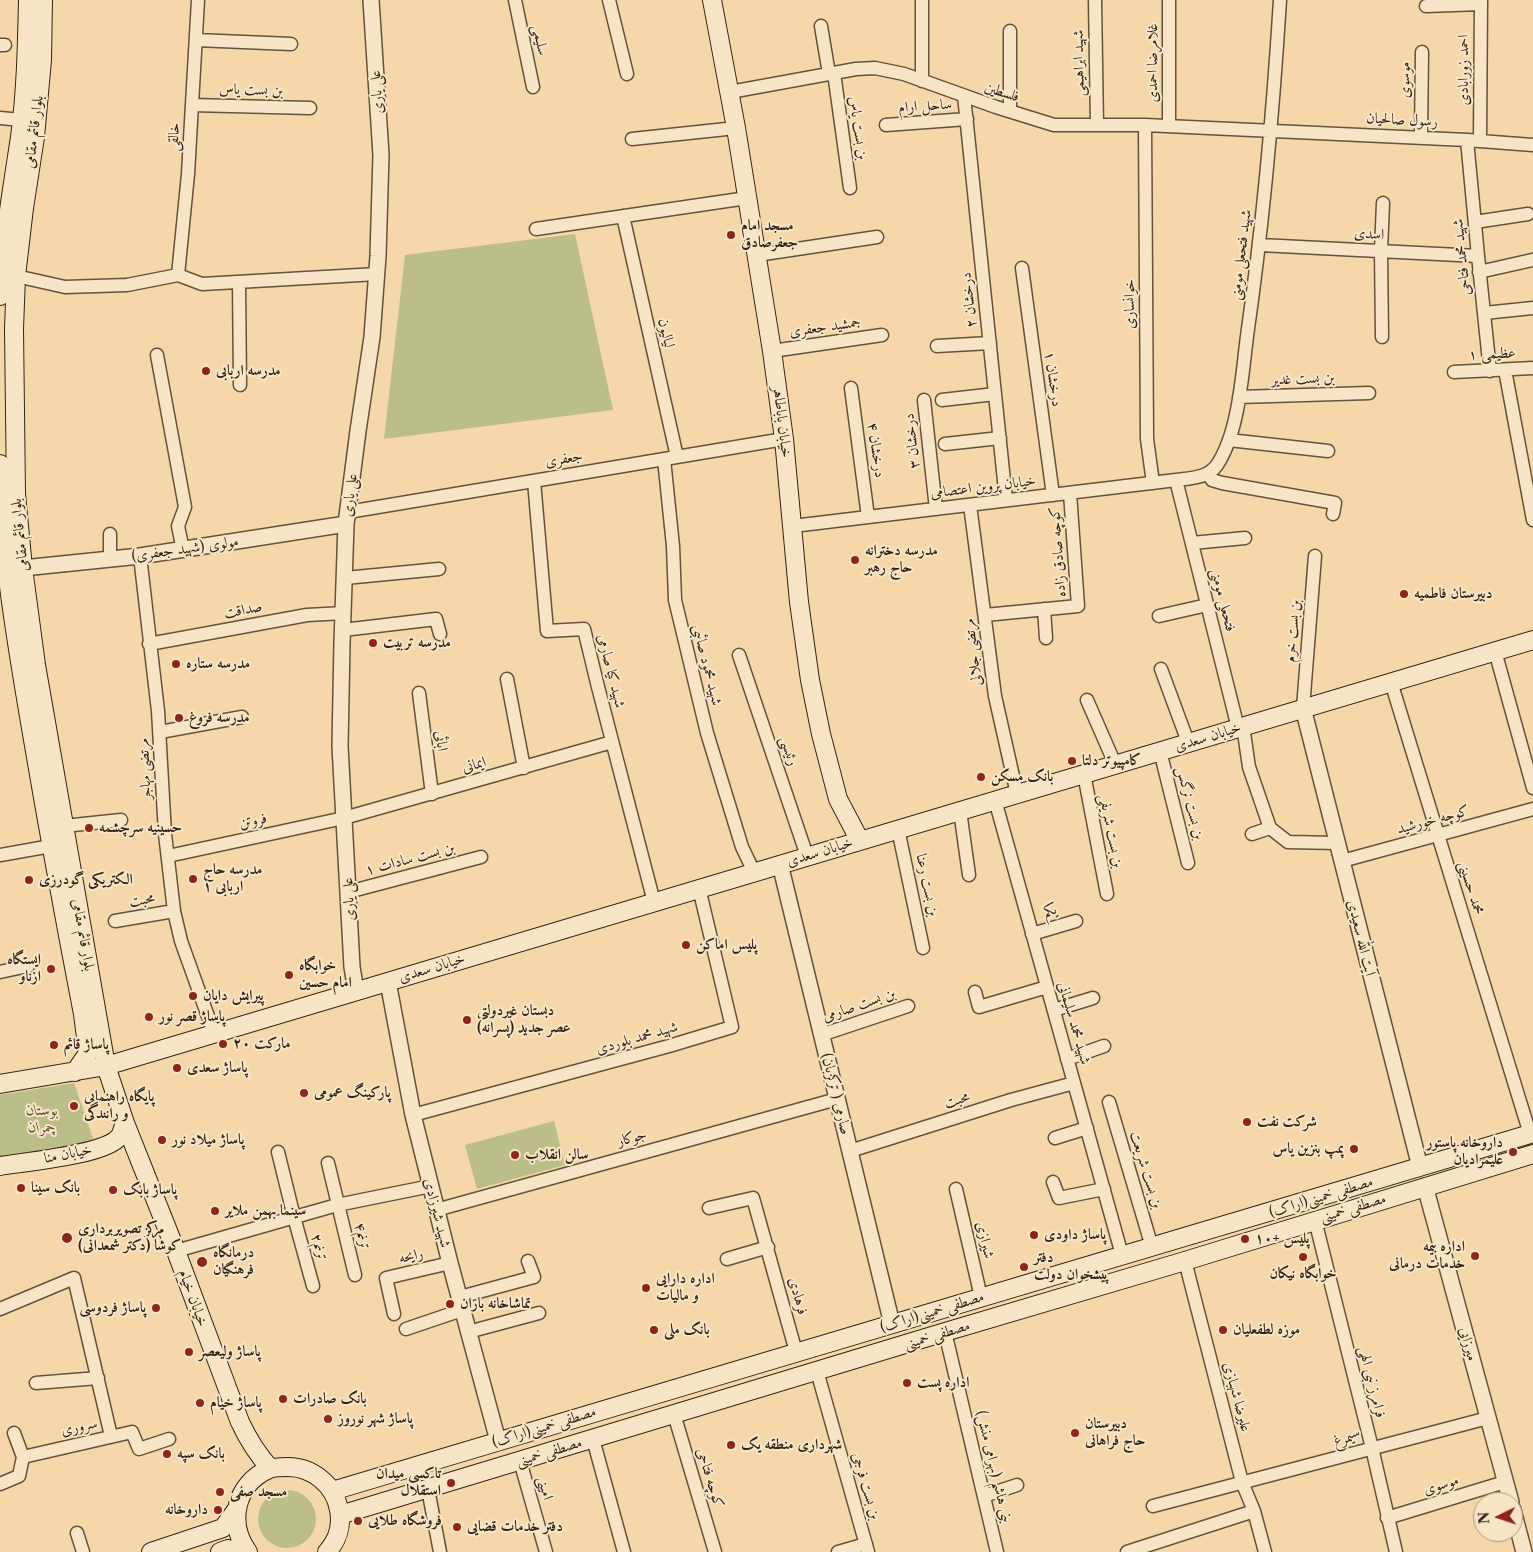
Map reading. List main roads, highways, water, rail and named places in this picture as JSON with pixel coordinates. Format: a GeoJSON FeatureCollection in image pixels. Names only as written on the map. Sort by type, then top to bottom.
{"type":"FeatureCollection","features":[{"type":"Feature","properties":{"kind":"main road","name":"بلوار قائم مقامی"},"geometry":{"type":"LineString","coordinates":[[10,566],[16,494],[14,329],[4,284],[3,231],[17,206],[28,0]]}},
{"type":"Feature","properties":{"kind":"main road","name":"بلوار قائم مقامی"},"geometry":{"type":"LineString","coordinates":[[4,284],[17,206],[35,137],[42,60],[44,0]]}},
{"type":"Feature","properties":{"kind":"main road","name":"خیابان باباطاهر"},"geometry":{"type":"LineString","coordinates":[[712,0],[730,92],[772,351],[784,439],[802,622],[810,680],[821,734],[838,799],[860,841]]}},
{"type":"Feature","properties":{"kind":"main road","name":"بلوار قائم مقامی"},"geometry":{"type":"LineString","coordinates":[[0,464],[0,494],[10,566],[32,692],[51,846],[88,1053],[74,1072]]}},
{"type":"Feature","properties":{"kind":"main road","name":"خیابان سعدی"},"geometry":{"type":"LineString","coordinates":[[0,1084],[106,1066],[1533,640]]}},
{"type":"Feature","properties":{"kind":"main road","name":"بلوار قائم مقامی"},"geometry":{"type":"LineString","coordinates":[[32,692],[64,826],[106,1066]]}},
{"type":"Feature","properties":{"kind":"main road"},"geometry":{"type":"LineString","coordinates":[[118,1104],[121,1077],[134,1057]]}},
{"type":"Feature","properties":{"kind":"main road","name":"خیابان خیام"},"geometry":{"type":"LineString","coordinates":[[106,1066],[125,1123],[176,1251],[240,1422],[250,1442],[270,1468]]}},
{"type":"Feature","properties":{"kind":"main road","name":"خیابان منا"},"geometry":{"type":"LineString","coordinates":[[0,1166],[73,1155],[104,1146],[119,1138],[125,1123]]}},
{"type":"Feature","properties":{"kind":"main road","name":"مصطفی خمینی(اراک)"},"geometry":{"type":"LineString","coordinates":[[332,1491],[1531,1134]]}},
{"type":"Feature","properties":{"kind":"main road","name":"مصطفی خمینی"},"geometry":{"type":"LineString","coordinates":[[340,1515],[1185,1261],[1533,1154]]}},
{"type":"Feature","properties":{"kind":"main road"},"geometry":{"type":"LineString","coordinates":[[248,1552],[237,1528],[237,1509],[241,1496],[248,1485],[270,1468],[295,1467],[309,1471],[322,1479],[332,1491],[338,1504],[340,1515],[337,1537],[328,1552]]}},
{"type":"Feature","properties":{"kind":"main road"},"geometry":{"type":"LineString","coordinates":[[151,1552],[223,1528],[237,1509]]}},
{"type":"Feature","properties":{"kind":"main road"},"geometry":{"type":"LineString","coordinates":[[220,1552],[228,1550],[240,1552]]}},
{"type":"Feature","properties":{"kind":"place","name":"مسجد امام جعفرصادق"},"geometry":{"type":"Point","coordinates":[731,235]}},
{"type":"Feature","properties":{"kind":"place","name":"مدرسه اربابی"},"geometry":{"type":"Point","coordinates":[206,371]}},
{"type":"Feature","properties":{"kind":"place","name":"مدرسه دخترانه حاج رهبر"},"geometry":{"type":"Point","coordinates":[855,560]}},
{"type":"Feature","properties":{"kind":"place","name":"دبیرستان فاطمیه"},"geometry":{"type":"Point","coordinates":[1404,594]}},
{"type":"Feature","properties":{"kind":"place","name":"مدرسه تربیت"},"geometry":{"type":"Point","coordinates":[373,643]}},
{"type":"Feature","properties":{"kind":"place","name":"مدرسه ستاره"},"geometry":{"type":"Point","coordinates":[176,664]}},
{"type":"Feature","properties":{"kind":"place","name":"مدرسه فروغ"},"geometry":{"type":"Point","coordinates":[179,718]}},
{"type":"Feature","properties":{"kind":"place","name":"کامپیوتر دلتا"},"geometry":{"type":"Point","coordinates":[1072,761]}},
{"type":"Feature","properties":{"kind":"place","name":"بانک مسکن"},"geometry":{"type":"Point","coordinates":[981,777]}},
{"type":"Feature","properties":{"kind":"place","name":"حسینیه سرچشمه"},"geometry":{"type":"Point","coordinates":[89,828]}},
{"type":"Feature","properties":{"kind":"place","name":"مدرسه حاج اربابی ۱"},"geometry":{"type":"Point","coordinates":[193,879]}},
{"type":"Feature","properties":{"kind":"place","name":"الکتریکی گودرزی"},"geometry":{"type":"Point","coordinates":[29,880]}},
{"type":"Feature","properties":{"kind":"place","name":"پلیس اماکن"},"geometry":{"type":"Point","coordinates":[686,945]}},
{"type":"Feature","properties":{"kind":"place","name":"ایستگاه ازناو"},"geometry":{"type":"Point","coordinates":[51,969]}},
{"type":"Feature","properties":{"kind":"place","name":"خوابگاه امام حسین"},"geometry":{"type":"Point","coordinates":[289,975]}},
{"type":"Feature","properties":{"kind":"place","name":"پیرایش دایان"},"geometry":{"type":"Point","coordinates":[193,996]}},
{"type":"Feature","properties":{"kind":"place","name":"پاساژ قصر نور"},"geometry":{"type":"Point","coordinates":[149,1017]}},
{"type":"Feature","properties":{"kind":"place","name":"دبستان غیردولتی عصر جدید (پسرانه)"},"geometry":{"type":"Point","coordinates":[467,1020]}},
{"type":"Feature","properties":{"kind":"place","name":"مارکت ۲۰"},"geometry":{"type":"Point","coordinates":[223,1044]}},
{"type":"Feature","properties":{"kind":"place","name":"پاساژ قائم"},"geometry":{"type":"Point","coordinates":[54,1045]}},
{"type":"Feature","properties":{"kind":"place","name":"پاساژ سعدی"},"geometry":{"type":"Point","coordinates":[177,1068]}},
{"type":"Feature","properties":{"kind":"place","name":"پارکینگ عمومی"},"geometry":{"type":"Point","coordinates":[304,1093]}},
{"type":"Feature","properties":{"kind":"place","name":"پایگاه راهنمایی و رانندگی"},"geometry":{"type":"Point","coordinates":[74,1106]}},
{"type":"Feature","properties":{"kind":"place","name":"شرکت نفت"},"geometry":{"type":"Point","coordinates":[1247,1122]}},
{"type":"Feature","properties":{"kind":"place","name":"پاساژ میلاد نور"},"geometry":{"type":"Point","coordinates":[162,1140]}},
{"type":"Feature","properties":{"kind":"place","name":"پمپ بنزین یاس"},"geometry":{"type":"Point","coordinates":[1354,1149]}},
{"type":"Feature","properties":{"kind":"place","name":"داروخانه پاستور علیمرادیان"},"geometry":{"type":"Point","coordinates":[1513,1152]}},
{"type":"Feature","properties":{"kind":"place","name":"سالن انقلاب"},"geometry":{"type":"Point","coordinates":[515,1155]}},
{"type":"Feature","properties":{"kind":"place","name":"بانک سینا"},"geometry":{"type":"Point","coordinates":[21,1188]}},
{"type":"Feature","properties":{"kind":"place","name":"پاساژ بابک"},"geometry":{"type":"Point","coordinates":[113,1190]}},
{"type":"Feature","properties":{"kind":"place","name":"سینما بهمن ملایر"},"geometry":{"type":"Point","coordinates":[215,1211]}},
{"type":"Feature","properties":{"kind":"place","name":"پاساژ داودی"},"geometry":{"type":"Point","coordinates":[1034,1235]}},
{"type":"Feature","properties":{"kind":"place","name":"مرکز تصویربرداری کوشا (دکتر شمعدانی)"},"geometry":{"type":"Point","coordinates":[67,1238]}},
{"type":"Feature","properties":{"kind":"place","name":"پلیس +۱۰"},"geometry":{"type":"Point","coordinates":[1245,1239]}},
{"type":"Feature","properties":{"kind":"place","name":"اداره بیمه خدمات درمانی"},"geometry":{"type":"Point","coordinates":[1475,1256]}},
{"type":"Feature","properties":{"kind":"place","name":"خوابگاه نیکان"},"geometry":{"type":"Point","coordinates":[1303,1257]}},
{"type":"Feature","properties":{"kind":"place","name":"درمانگاه فرهنگیان"},"geometry":{"type":"Point","coordinates":[202,1262]}},
{"type":"Feature","properties":{"kind":"place","name":"دفتر پیشخوان دولت"},"geometry":{"type":"Point","coordinates":[1024,1267]}},
{"type":"Feature","properties":{"kind":"place","name":"اداره دارایی و مالیات"},"geometry":{"type":"Point","coordinates":[646,1288]}},
{"type":"Feature","properties":{"kind":"place","name":"تماشاخانه باران"},"geometry":{"type":"Point","coordinates":[450,1304]}},
{"type":"Feature","properties":{"kind":"place","name":"پاساژ فردوسی"},"geometry":{"type":"Point","coordinates":[156,1308]}},
{"type":"Feature","properties":{"kind":"place","name":"بانک ملی"},"geometry":{"type":"Point","coordinates":[654,1330]}},
{"type":"Feature","properties":{"kind":"place","name":"موزه لطفعلیان"},"geometry":{"type":"Point","coordinates":[1223,1330]}},
{"type":"Feature","properties":{"kind":"place","name":"پاساژ ولیعصر"},"geometry":{"type":"Point","coordinates":[189,1352]}},
{"type":"Feature","properties":{"kind":"place","name":"اداره پست"},"geometry":{"type":"Point","coordinates":[907,1383]}},
{"type":"Feature","properties":{"kind":"place","name":"بانک صادرات"},"geometry":{"type":"Point","coordinates":[283,1399]}},
{"type":"Feature","properties":{"kind":"place","name":"پاساژ خیام"},"geometry":{"type":"Point","coordinates":[200,1403]}},
{"type":"Feature","properties":{"kind":"place","name":"پاساژ شهر نوروز"},"geometry":{"type":"Point","coordinates":[328,1419]}},
{"type":"Feature","properties":{"kind":"place","name":"دبیرستان حاج فراهانی"},"geometry":{"type":"Point","coordinates":[1075,1433]}},
{"type":"Feature","properties":{"kind":"place","name":"شهرداری منطقه یک"},"geometry":{"type":"Point","coordinates":[731,1445]}},
{"type":"Feature","properties":{"kind":"place","name":"بانک سپه"},"geometry":{"type":"Point","coordinates":[167,1454]}},
{"type":"Feature","properties":{"kind":"place","name":"تاکسی میدان استقلال"},"geometry":{"type":"Point","coordinates":[451,1483]}},
{"type":"Feature","properties":{"kind":"place","name":"مسجد صفی"},"geometry":{"type":"Point","coordinates":[220,1492]}},
{"type":"Feature","properties":{"kind":"place","name":"داروخانه"},"geometry":{"type":"Point","coordinates":[218,1510]}},
{"type":"Feature","properties":{"kind":"place","name":"فروشگاه طلایی"},"geometry":{"type":"Point","coordinates":[358,1521]}},
{"type":"Feature","properties":{"kind":"place","name":"دفتر خدمات قضایی"},"geometry":{"type":"Point","coordinates":[457,1527]}},
{"type":"Feature","properties":{"kind":"park label","name":"بوستان چمران"},"geometry":{"type":"Point","coordinates":[42,1120]}}]}
